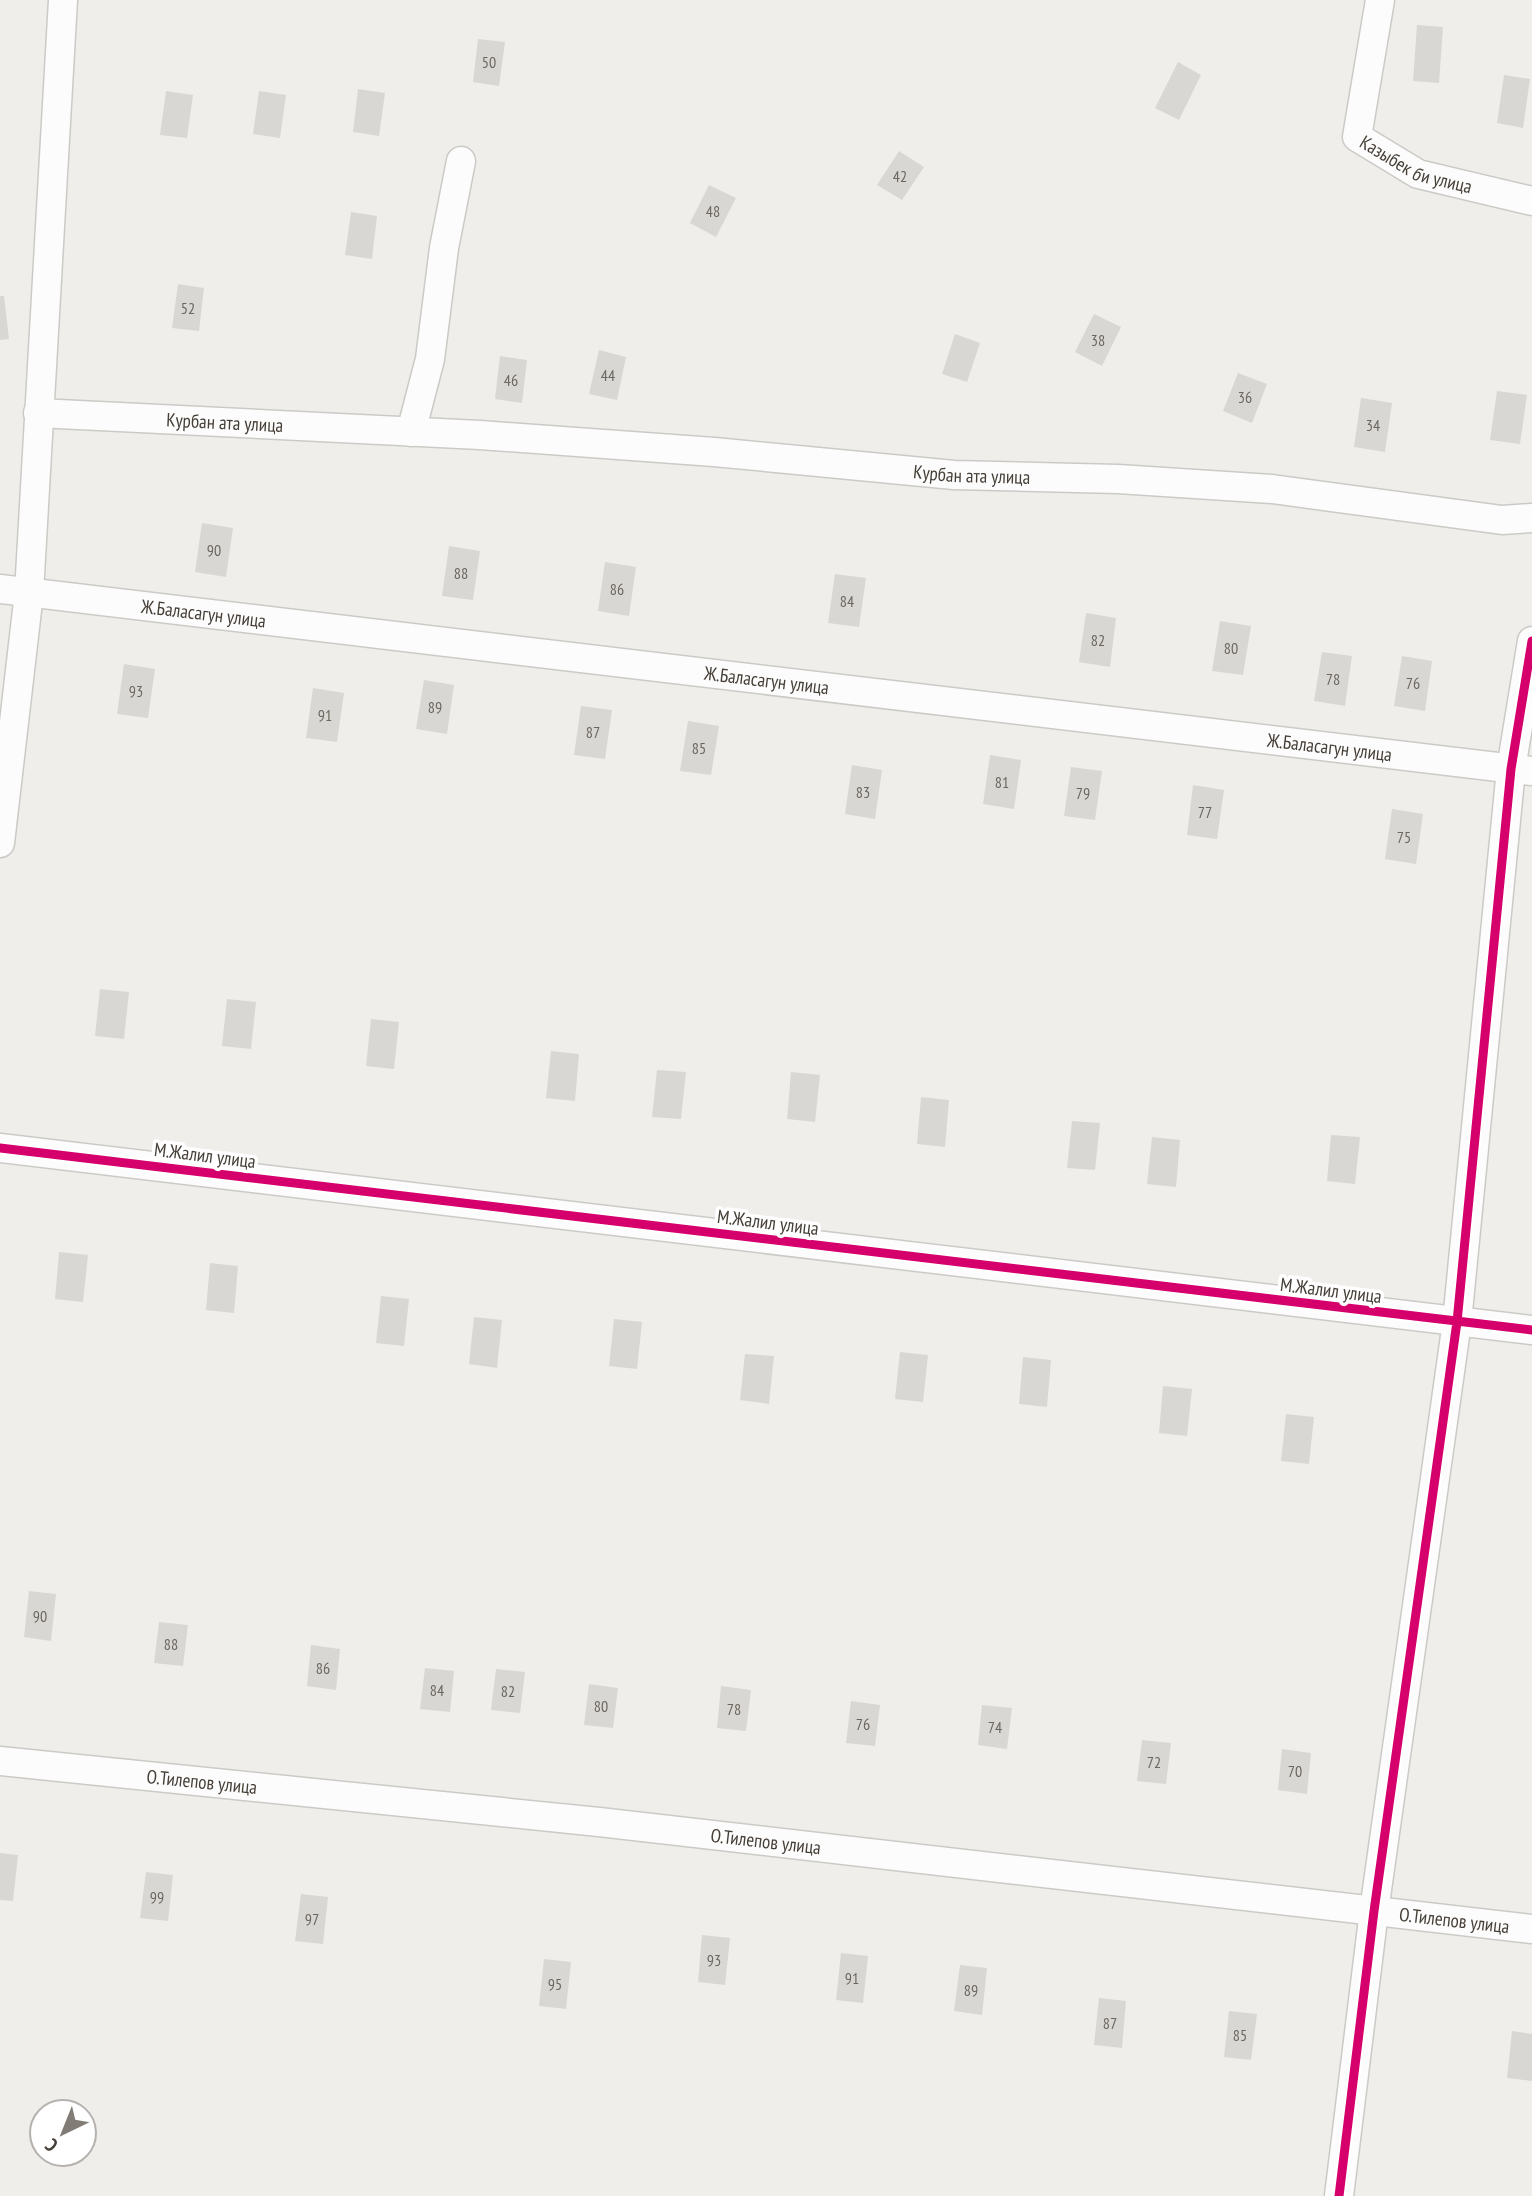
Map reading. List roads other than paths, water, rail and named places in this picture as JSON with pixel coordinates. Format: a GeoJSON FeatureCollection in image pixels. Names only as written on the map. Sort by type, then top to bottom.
{"type":"FeatureCollection","features":[{"type":"Feature","properties":{"kind":"street"},"geometry":{"type":"LineString","coordinates":[[0,843],[29,593],[63,0]]}},
{"type":"Feature","properties":{"kind":"street","name":"Казыбек би улица"},"geometry":{"type":"LineString","coordinates":[[1380,0],[1357,137],[1418,174],[1532,201]]}},
{"type":"Feature","properties":{"kind":"street"},"geometry":{"type":"LineString","coordinates":[[411,432],[430,359],[444,248],[461,161]]}},
{"type":"Feature","properties":{"kind":"street","name":"Курбан ата улица"},"geometry":{"type":"LineString","coordinates":[[38,413],[411,432],[714,452],[954,475],[1118,479],[1272,489],[1502,520],[1532,518]]}},
{"type":"Feature","properties":{"kind":"street","name":"Ж.Баласагун улица"},"geometry":{"type":"LineString","coordinates":[[0,589],[1521,770]]}},
{"type":"Feature","properties":{"kind":"street"},"geometry":{"type":"LineString","coordinates":[[1339,2196],[1374,1911],[1457,1322],[1521,770],[1532,641]]}},
{"type":"Feature","properties":{"kind":"street","name":"М.Жалил улица"},"geometry":{"type":"LineString","coordinates":[[0,1148],[1532,1330]]}},
{"type":"Feature","properties":{"kind":"street","name":"О.Тилепов улица"},"geometry":{"type":"LineString","coordinates":[[0,1761],[599,1822],[1532,1929]]}}]}
